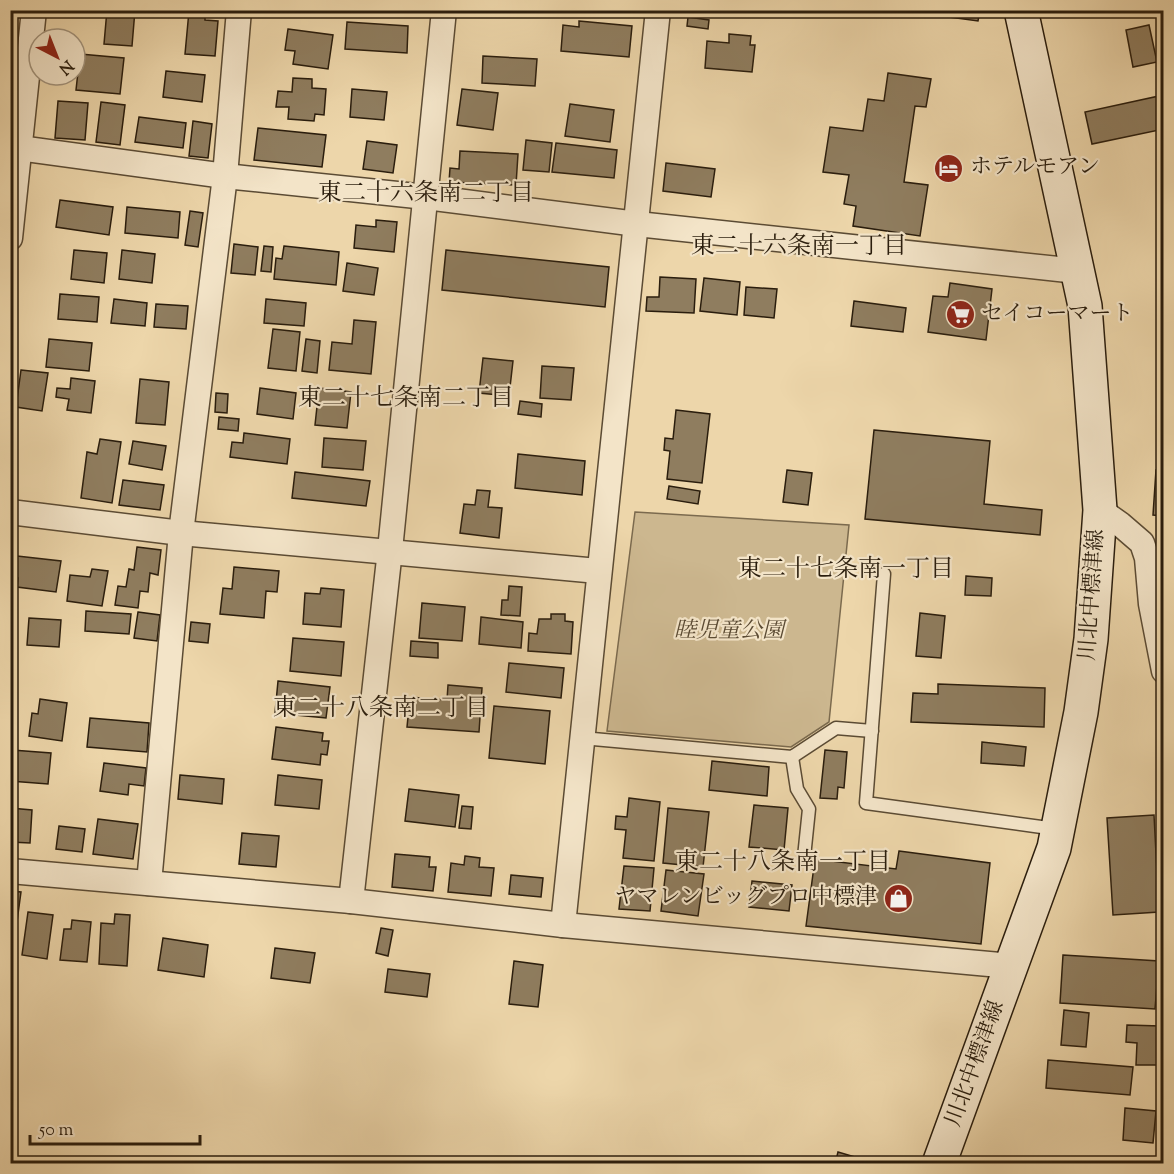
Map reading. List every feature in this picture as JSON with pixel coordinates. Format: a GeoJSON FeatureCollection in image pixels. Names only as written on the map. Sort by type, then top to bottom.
{"type":"FeatureCollection","features":[{"type":"Feature","properties":{"kind":"main road","name":"川北中標津線"},"geometry":{"type":"LineString","coordinates":[[939,1164],[1054,848],[1088,676],[1100,510],[1085,306],[1021,10]]}},
{"type":"Feature","properties":{"kind":"street"},"geometry":{"type":"LineString","coordinates":[[10,238],[19,148],[18,87],[34,10]]}},
{"type":"Feature","properties":{"kind":"street"},"geometry":{"type":"LineString","coordinates":[[150,883],[181,533],[225,176],[239,10]]}},
{"type":"Feature","properties":{"kind":"street"},"geometry":{"type":"LineString","coordinates":[[351,901],[390,550],[444,10]]}},
{"type":"Feature","properties":{"kind":"street"},"geometry":{"type":"LineString","coordinates":[[563,925],[658,10]]}},
{"type":"Feature","properties":{"kind":"street"},"geometry":{"type":"LineString","coordinates":[[19,148],[225,176],[426,197],[637,224],[1077,271]]}},
{"type":"Feature","properties":{"kind":"street"},"geometry":{"type":"LineString","coordinates":[[1100,510],[1142,543],[1147,558],[1151,604],[1164,671]]}},
{"type":"Feature","properties":{"kind":"street"},"geometry":{"type":"LineString","coordinates":[[10,512],[181,533],[390,550],[598,571]]}},
{"type":"Feature","properties":{"kind":"street"},"geometry":{"type":"LineString","coordinates":[[10,871],[351,901],[563,925],[1011,966]]}},
{"type":"Feature","properties":{"kind":"lane"},"geometry":{"type":"LineString","coordinates":[[884,574],[866,803],[1058,829]]}},
{"type":"Feature","properties":{"kind":"lane"},"geometry":{"type":"LineString","coordinates":[[582,738],[792,758],[836,728],[872,731]]}},
{"type":"Feature","properties":{"kind":"lane"},"geometry":{"type":"LineString","coordinates":[[792,758],[798,789],[809,809],[804,857]]}},
{"type":"Feature","properties":{"kind":"green space","name":"睦児童公園"},"geometry":{"type":"Polygon","coordinates":[[[635,512],[849,525],[829,722],[791,747],[607,731],[635,512]]]}},
{"type":"Feature","properties":{"kind":"building"},"geometry":{"type":"Polygon","coordinates":[[[107,10],[135,10],[132,46],[104,44],[107,10]]]}},
{"type":"Feature","properties":{"kind":"building"},"geometry":{"type":"Polygon","coordinates":[[[792,10],[827,10],[827,16],[792,10]]]}},
{"type":"Feature","properties":{"kind":"building"},"geometry":{"type":"Polygon","coordinates":[[[897,10],[980,10],[978,21],[897,10]]]}},
{"type":"Feature","properties":{"kind":"building"},"geometry":{"type":"Polygon","coordinates":[[[189,11],[205,12],[205,20],[218,21],[215,56],[185,54],[189,11]]]}},
{"type":"Feature","properties":{"kind":"building"},"geometry":{"type":"Polygon","coordinates":[[[688,17],[709,20],[708,29],[687,26],[688,17]]]}},
{"type":"Feature","properties":{"kind":"building"},"geometry":{"type":"Polygon","coordinates":[[[579,21],[632,26],[629,57],[561,51],[563,25],[579,27],[579,21]]]}},
{"type":"Feature","properties":{"kind":"building"},"geometry":{"type":"Polygon","coordinates":[[[347,22],[408,26],[407,53],[345,49],[347,22]]]}},
{"type":"Feature","properties":{"kind":"building"},"geometry":{"type":"Polygon","coordinates":[[[1149,25],[1157,62],[1133,67],[1126,30],[1149,25]]]}},
{"type":"Feature","properties":{"kind":"building"},"geometry":{"type":"Polygon","coordinates":[[[288,29],[333,35],[328,69],[293,64],[295,51],[285,50],[288,29]]]}},
{"type":"Feature","properties":{"kind":"building"},"geometry":{"type":"Polygon","coordinates":[[[729,34],[751,36],[750,45],[755,45],[752,72],[705,68],[707,41],[729,43],[729,34]]]}},
{"type":"Feature","properties":{"kind":"building"},"geometry":{"type":"Polygon","coordinates":[[[87,55],[124,58],[120,94],[76,90],[76,87],[87,87],[87,55]]]}},
{"type":"Feature","properties":{"kind":"building"},"geometry":{"type":"Polygon","coordinates":[[[483,56],[537,59],[535,86],[482,83],[483,56]]]}},
{"type":"Feature","properties":{"kind":"building"},"geometry":{"type":"Polygon","coordinates":[[[166,71],[205,75],[202,102],[163,97],[166,71]]]}},
{"type":"Feature","properties":{"kind":"building"},"geometry":{"type":"Polygon","coordinates":[[[888,73],[931,79],[926,107],[915,106],[904,182],[928,185],[920,236],[853,226],[856,206],[844,204],[849,175],[823,172],[830,127],[863,131],[868,99],[884,101],[888,73]]]}},
{"type":"Feature","properties":{"kind":"building"},"geometry":{"type":"Polygon","coordinates":[[[293,78],[312,79],[312,88],[326,89],[324,115],[315,114],[314,121],[288,119],[289,107],[276,107],[278,91],[292,92],[293,78]]]}},
{"type":"Feature","properties":{"kind":"building"},"geometry":{"type":"Polygon","coordinates":[[[352,89],[387,92],[384,120],[350,117],[352,89]]]}},
{"type":"Feature","properties":{"kind":"building"},"geometry":{"type":"Polygon","coordinates":[[[462,89],[498,93],[493,130],[457,125],[462,89]]]}},
{"type":"Feature","properties":{"kind":"building"},"geometry":{"type":"Polygon","coordinates":[[[1159,96],[1164,129],[1092,144],[1085,112],[1159,96]]]}},
{"type":"Feature","properties":{"kind":"building"},"geometry":{"type":"Polygon","coordinates":[[[58,101],[88,103],[85,140],[55,138],[58,101]]]}},
{"type":"Feature","properties":{"kind":"building"},"geometry":{"type":"Polygon","coordinates":[[[101,102],[125,105],[120,145],[96,142],[101,102]]]}},
{"type":"Feature","properties":{"kind":"building"},"geometry":{"type":"Polygon","coordinates":[[[570,104],[614,110],[610,142],[565,136],[570,104]]]}},
{"type":"Feature","properties":{"kind":"building"},"geometry":{"type":"Polygon","coordinates":[[[139,117],[186,123],[183,148],[135,142],[139,117]]]}},
{"type":"Feature","properties":{"kind":"building"},"geometry":{"type":"Polygon","coordinates":[[[193,121],[212,124],[208,158],[189,156],[193,121]]]}},
{"type":"Feature","properties":{"kind":"building"},"geometry":{"type":"Polygon","coordinates":[[[258,128],[326,135],[322,167],[254,160],[258,128]]]}},
{"type":"Feature","properties":{"kind":"building"},"geometry":{"type":"Polygon","coordinates":[[[526,140],[552,143],[549,172],[523,170],[526,140]]]}},
{"type":"Feature","properties":{"kind":"building"},"geometry":{"type":"Polygon","coordinates":[[[367,141],[397,145],[393,173],[363,169],[367,141]]]}},
{"type":"Feature","properties":{"kind":"building"},"geometry":{"type":"Polygon","coordinates":[[[556,143],[617,150],[614,178],[552,172],[556,143]]]}},
{"type":"Feature","properties":{"kind":"building"},"geometry":{"type":"Polygon","coordinates":[[[460,151],[518,154],[516,185],[449,182],[450,168],[459,169],[460,151]]]}},
{"type":"Feature","properties":{"kind":"building"},"geometry":{"type":"Polygon","coordinates":[[[666,163],[715,169],[711,197],[663,191],[666,163]]]}},
{"type":"Feature","properties":{"kind":"building"},"geometry":{"type":"Polygon","coordinates":[[[60,200],[113,207],[109,235],[56,227],[60,200]]]}},
{"type":"Feature","properties":{"kind":"building"},"geometry":{"type":"Polygon","coordinates":[[[127,207],[180,212],[178,238],[125,233],[127,207]]]}},
{"type":"Feature","properties":{"kind":"building"},"geometry":{"type":"Polygon","coordinates":[[[190,211],[203,213],[198,247],[185,245],[190,211]]]}},
{"type":"Feature","properties":{"kind":"building"},"geometry":{"type":"Polygon","coordinates":[[[376,220],[397,222],[394,252],[354,248],[356,225],[376,227],[376,220]]]}},
{"type":"Feature","properties":{"kind":"building"},"geometry":{"type":"Polygon","coordinates":[[[234,244],[258,247],[255,275],[231,273],[234,244]]]}},
{"type":"Feature","properties":{"kind":"building"},"geometry":{"type":"Polygon","coordinates":[[[264,246],[273,247],[271,272],[261,271],[264,246]]]}},
{"type":"Feature","properties":{"kind":"building"},"geometry":{"type":"Polygon","coordinates":[[[284,246],[339,252],[336,285],[274,279],[276,258],[282,259],[284,246]]]}},
{"type":"Feature","properties":{"kind":"building"},"geometry":{"type":"Polygon","coordinates":[[[74,250],[107,253],[104,283],[71,279],[74,250]]]}},
{"type":"Feature","properties":{"kind":"building"},"geometry":{"type":"Polygon","coordinates":[[[122,250],[155,254],[152,283],[119,279],[122,250]]]}},
{"type":"Feature","properties":{"kind":"building"},"geometry":{"type":"Polygon","coordinates":[[[446,250],[609,267],[605,307],[442,290],[446,250]]]}},
{"type":"Feature","properties":{"kind":"building"},"geometry":{"type":"Polygon","coordinates":[[[347,263],[378,268],[374,295],[343,291],[347,263]]]}},
{"type":"Feature","properties":{"kind":"building"},"geometry":{"type":"Polygon","coordinates":[[[660,277],[696,279],[694,313],[646,311],[647,297],[659,297],[660,277]]]}},
{"type":"Feature","properties":{"kind":"building"},"geometry":{"type":"Polygon","coordinates":[[[704,278],[740,282],[737,315],[700,311],[704,278]]]}},
{"type":"Feature","properties":{"kind":"building","name":"セイコーマート"},"geometry":{"type":"Polygon","coordinates":[[[950,283],[992,289],[986,340],[928,332],[933,296],[948,297],[950,283]]]}},
{"type":"Feature","properties":{"kind":"building"},"geometry":{"type":"Polygon","coordinates":[[[746,287],[777,289],[774,318],[744,315],[746,287]]]}},
{"type":"Feature","properties":{"kind":"building"},"geometry":{"type":"Polygon","coordinates":[[[60,294],[99,297],[97,322],[58,319],[60,294]]]}},
{"type":"Feature","properties":{"kind":"building"},"geometry":{"type":"Polygon","coordinates":[[[114,299],[147,303],[145,326],[111,323],[114,299]]]}},
{"type":"Feature","properties":{"kind":"building"},"geometry":{"type":"Polygon","coordinates":[[[266,299],[306,303],[304,326],[264,323],[266,299]]]}},
{"type":"Feature","properties":{"kind":"building"},"geometry":{"type":"Polygon","coordinates":[[[854,301],[906,308],[903,332],[851,326],[854,301]]]}},
{"type":"Feature","properties":{"kind":"building"},"geometry":{"type":"Polygon","coordinates":[[[156,304],[188,306],[186,329],[154,327],[156,304]]]}},
{"type":"Feature","properties":{"kind":"building"},"geometry":{"type":"Polygon","coordinates":[[[354,320],[376,322],[371,374],[329,370],[332,342],[352,344],[354,320]]]}},
{"type":"Feature","properties":{"kind":"building"},"geometry":{"type":"Polygon","coordinates":[[[273,329],[300,332],[296,371],[268,368],[273,329]]]}},
{"type":"Feature","properties":{"kind":"building"},"geometry":{"type":"Polygon","coordinates":[[[49,339],[92,343],[89,371],[46,367],[49,339]]]}},
{"type":"Feature","properties":{"kind":"building"},"geometry":{"type":"Polygon","coordinates":[[[306,339],[320,341],[317,373],[302,371],[306,339]]]}},
{"type":"Feature","properties":{"kind":"building"},"geometry":{"type":"Polygon","coordinates":[[[483,358],[513,361],[509,396],[479,393],[483,358]]]}},
{"type":"Feature","properties":{"kind":"building"},"geometry":{"type":"Polygon","coordinates":[[[542,366],[574,368],[571,400],[540,398],[542,366]]]}},
{"type":"Feature","properties":{"kind":"building"},"geometry":{"type":"Polygon","coordinates":[[[21,370],[48,373],[42,411],[16,407],[21,370]]]}},
{"type":"Feature","properties":{"kind":"building"},"geometry":{"type":"Polygon","coordinates":[[[71,378],[95,381],[91,413],[67,410],[69,399],[56,397],[57,388],[70,389],[71,378]]]}},
{"type":"Feature","properties":{"kind":"building"},"geometry":{"type":"Polygon","coordinates":[[[140,379],[169,382],[165,425],[136,423],[140,379]]]}},
{"type":"Feature","properties":{"kind":"building"},"geometry":{"type":"Polygon","coordinates":[[[260,388],[296,393],[293,419],[257,414],[260,388]]]}},
{"type":"Feature","properties":{"kind":"building"},"geometry":{"type":"Polygon","coordinates":[[[319,388],[351,392],[347,428],[315,425],[319,388]]]}},
{"type":"Feature","properties":{"kind":"building"},"geometry":{"type":"Polygon","coordinates":[[[216,393],[228,394],[227,413],[215,412],[216,393]]]}},
{"type":"Feature","properties":{"kind":"building"},"geometry":{"type":"Polygon","coordinates":[[[520,401],[542,404],[541,417],[518,414],[520,401]]]}},
{"type":"Feature","properties":{"kind":"building"},"geometry":{"type":"Polygon","coordinates":[[[676,410],[710,414],[702,483],[667,479],[670,451],[664,450],[665,438],[673,439],[676,410]]]}},
{"type":"Feature","properties":{"kind":"building"},"geometry":{"type":"Polygon","coordinates":[[[219,417],[239,419],[238,431],[218,429],[219,417]]]}},
{"type":"Feature","properties":{"kind":"building"},"geometry":{"type":"Polygon","coordinates":[[[874,430],[990,441],[984,504],[1042,510],[1040,535],[865,519],[874,430]]]}},
{"type":"Feature","properties":{"kind":"building"},"geometry":{"type":"Polygon","coordinates":[[[244,433],[290,439],[287,464],[230,457],[232,442],[243,443],[244,433]]]}},
{"type":"Feature","properties":{"kind":"building"},"geometry":{"type":"Polygon","coordinates":[[[324,438],[366,441],[363,470],[322,467],[324,438]]]}},
{"type":"Feature","properties":{"kind":"building"},"geometry":{"type":"Polygon","coordinates":[[[100,439],[121,442],[112,503],[81,498],[87,452],[97,454],[100,439]]]}},
{"type":"Feature","properties":{"kind":"building"},"geometry":{"type":"Polygon","coordinates":[[[133,441],[166,446],[162,470],[129,464],[133,441]]]}},
{"type":"Feature","properties":{"kind":"building"},"geometry":{"type":"Polygon","coordinates":[[[518,454],[585,461],[582,495],[515,488],[518,454]]]}},
{"type":"Feature","properties":{"kind":"building"},"geometry":{"type":"Polygon","coordinates":[[[787,470],[812,473],[808,505],[783,502],[787,470]]]}},
{"type":"Feature","properties":{"kind":"building"},"geometry":{"type":"Polygon","coordinates":[[[1156,470],[1164,470],[1164,516],[1153,515],[1156,470]]]}},
{"type":"Feature","properties":{"kind":"building"},"geometry":{"type":"Polygon","coordinates":[[[295,472],[370,481],[366,506],[292,498],[295,472]]]}},
{"type":"Feature","properties":{"kind":"building"},"geometry":{"type":"Polygon","coordinates":[[[123,480],[164,485],[160,510],[119,505],[123,480]]]}},
{"type":"Feature","properties":{"kind":"building"},"geometry":{"type":"Polygon","coordinates":[[[669,486],[700,491],[698,504],[667,499],[669,486]]]}},
{"type":"Feature","properties":{"kind":"building"},"geometry":{"type":"Polygon","coordinates":[[[477,490],[490,491],[488,507],[502,508],[499,538],[460,533],[464,504],[475,505],[477,490]]]}},
{"type":"Feature","properties":{"kind":"building"},"geometry":{"type":"Polygon","coordinates":[[[137,547],[161,550],[158,575],[150,573],[148,592],[140,591],[138,608],[115,605],[118,586],[126,587],[129,569],[134,570],[137,547]]]}},
{"type":"Feature","properties":{"kind":"building"},"geometry":{"type":"Polygon","coordinates":[[[17,556],[61,561],[56,592],[17,587],[18,578],[14,578],[17,556]]]}},
{"type":"Feature","properties":{"kind":"building"},"geometry":{"type":"Polygon","coordinates":[[[234,567],[279,571],[277,592],[266,591],[264,618],[220,614],[223,588],[232,589],[234,567]]]}},
{"type":"Feature","properties":{"kind":"building"},"geometry":{"type":"Polygon","coordinates":[[[92,569],[108,571],[102,606],[67,601],[70,575],[90,577],[92,569]]]}},
{"type":"Feature","properties":{"kind":"building"},"geometry":{"type":"Polygon","coordinates":[[[966,576],[992,578],[991,596],[965,595],[966,576]]]}},
{"type":"Feature","properties":{"kind":"building"},"geometry":{"type":"Polygon","coordinates":[[[509,586],[522,587],[520,616],[501,615],[502,600],[508,600],[509,586]]]}},
{"type":"Feature","properties":{"kind":"building"},"geometry":{"type":"Polygon","coordinates":[[[321,588],[344,590],[341,627],[303,624],[305,593],[320,594],[321,588]]]}},
{"type":"Feature","properties":{"kind":"building"},"geometry":{"type":"Polygon","coordinates":[[[422,603],[465,607],[462,641],[419,638],[422,603]]]}},
{"type":"Feature","properties":{"kind":"building"},"geometry":{"type":"Polygon","coordinates":[[[86,611],[131,614],[129,634],[85,631],[86,611]]]}},
{"type":"Feature","properties":{"kind":"building"},"geometry":{"type":"Polygon","coordinates":[[[138,612],[160,615],[157,641],[134,638],[138,612]]]}},
{"type":"Feature","properties":{"kind":"building"},"geometry":{"type":"Polygon","coordinates":[[[920,613],[945,616],[941,658],[916,656],[920,613]]]}},
{"type":"Feature","properties":{"kind":"building"},"geometry":{"type":"Polygon","coordinates":[[[551,614],[565,614],[565,621],[573,622],[571,654],[528,651],[529,633],[537,634],[539,619],[551,619],[551,614]]]}},
{"type":"Feature","properties":{"kind":"building"},"geometry":{"type":"Polygon","coordinates":[[[481,617],[523,622],[521,648],[479,644],[481,617]]]}},
{"type":"Feature","properties":{"kind":"building"},"geometry":{"type":"Polygon","coordinates":[[[29,618],[61,620],[59,647],[27,645],[29,618]]]}},
{"type":"Feature","properties":{"kind":"building"},"geometry":{"type":"Polygon","coordinates":[[[191,622],[210,624],[208,643],[189,641],[191,622]]]}},
{"type":"Feature","properties":{"kind":"building"},"geometry":{"type":"Polygon","coordinates":[[[293,638],[344,642],[341,676],[290,671],[293,638]]]}},
{"type":"Feature","properties":{"kind":"building"},"geometry":{"type":"Polygon","coordinates":[[[411,641],[438,643],[438,658],[410,656],[411,641]]]}},
{"type":"Feature","properties":{"kind":"building"},"geometry":{"type":"Polygon","coordinates":[[[509,663],[564,668],[561,698],[506,692],[509,663]]]}},
{"type":"Feature","properties":{"kind":"building"},"geometry":{"type":"Polygon","coordinates":[[[278,681],[330,687],[326,718],[275,713],[278,681]]]}},
{"type":"Feature","properties":{"kind":"building"},"geometry":{"type":"Polygon","coordinates":[[[938,684],[1045,688],[1044,727],[911,722],[913,693],[938,694],[938,684]]]}},
{"type":"Feature","properties":{"kind":"building"},"geometry":{"type":"Polygon","coordinates":[[[448,685],[482,688],[479,732],[407,727],[410,697],[447,700],[448,685]]]}},
{"type":"Feature","properties":{"kind":"building"},"geometry":{"type":"Polygon","coordinates":[[[40,699],[67,703],[62,741],[29,736],[32,713],[38,714],[40,699]]]}},
{"type":"Feature","properties":{"kind":"building"},"geometry":{"type":"Polygon","coordinates":[[[494,706],[550,711],[545,764],[489,758],[494,706]]]}},
{"type":"Feature","properties":{"kind":"building"},"geometry":{"type":"Polygon","coordinates":[[[90,718],[149,723],[147,752],[87,747],[90,718]]]}},
{"type":"Feature","properties":{"kind":"building"},"geometry":{"type":"Polygon","coordinates":[[[276,727],[323,733],[322,741],[329,741],[327,755],[321,754],[320,765],[272,759],[276,727]]]}},
{"type":"Feature","properties":{"kind":"building"},"geometry":{"type":"Polygon","coordinates":[[[982,742],[1026,747],[1024,766],[981,763],[982,742]]]}},
{"type":"Feature","properties":{"kind":"building"},"geometry":{"type":"Polygon","coordinates":[[[12,750],[51,753],[48,784],[10,781],[12,750]]]}},
{"type":"Feature","properties":{"kind":"building"},"geometry":{"type":"Polygon","coordinates":[[[825,750],[847,752],[844,788],[838,787],[837,799],[820,798],[825,750]]]}},
{"type":"Feature","properties":{"kind":"building"},"geometry":{"type":"Polygon","coordinates":[[[712,761],[769,767],[767,796],[709,790],[712,761]]]}},
{"type":"Feature","properties":{"kind":"building"},"geometry":{"type":"Polygon","coordinates":[[[104,763],[146,768],[144,786],[129,784],[128,795],[100,791],[104,763]]]}},
{"type":"Feature","properties":{"kind":"building"},"geometry":{"type":"Polygon","coordinates":[[[180,775],[224,779],[222,804],[178,799],[180,775]]]}},
{"type":"Feature","properties":{"kind":"building"},"geometry":{"type":"Polygon","coordinates":[[[278,775],[322,780],[319,809],[275,805],[278,775]]]}},
{"type":"Feature","properties":{"kind":"building"},"geometry":{"type":"Polygon","coordinates":[[[409,789],[459,795],[455,827],[405,821],[409,789]]]}},
{"type":"Feature","properties":{"kind":"building"},"geometry":{"type":"Polygon","coordinates":[[[629,798],[660,802],[654,861],[623,858],[626,830],[615,829],[616,816],[627,817],[629,798]]]}},
{"type":"Feature","properties":{"kind":"building"},"geometry":{"type":"Polygon","coordinates":[[[754,805],[788,808],[784,850],[749,847],[754,805]]]}},
{"type":"Feature","properties":{"kind":"building"},"geometry":{"type":"Polygon","coordinates":[[[462,806],[473,807],[471,829],[459,828],[462,806]]]}},
{"type":"Feature","properties":{"kind":"building"},"geometry":{"type":"Polygon","coordinates":[[[10,808],[32,810],[30,843],[10,842],[10,808]]]}},
{"type":"Feature","properties":{"kind":"building"},"geometry":{"type":"Polygon","coordinates":[[[668,808],[709,812],[703,867],[663,863],[668,808]]]}},
{"type":"Feature","properties":{"kind":"building"},"geometry":{"type":"Polygon","coordinates":[[[1154,815],[1159,912],[1113,915],[1107,818],[1154,815]]]}},
{"type":"Feature","properties":{"kind":"building"},"geometry":{"type":"Polygon","coordinates":[[[98,819],[138,824],[133,859],[93,854],[98,819]]]}},
{"type":"Feature","properties":{"kind":"building"},"geometry":{"type":"Polygon","coordinates":[[[59,826],[85,829],[82,852],[56,849],[59,826]]]}},
{"type":"Feature","properties":{"kind":"building"},"geometry":{"type":"Polygon","coordinates":[[[242,833],[279,836],[276,867],[239,864],[242,833]]]}},
{"type":"Feature","properties":{"kind":"building","name":"ヤマレンビッグプロ中標津"},"geometry":{"type":"Polygon","coordinates":[[[899,851],[990,863],[981,944],[806,926],[815,859],[896,869],[899,851]]]}},
{"type":"Feature","properties":{"kind":"building"},"geometry":{"type":"Polygon","coordinates":[[[395,854],[430,857],[429,867],[436,867],[433,891],[392,887],[395,854]]]}},
{"type":"Feature","properties":{"kind":"building"},"geometry":{"type":"Polygon","coordinates":[[[465,856],[480,858],[479,867],[494,868],[491,896],[448,892],[451,863],[464,865],[465,856]]]}},
{"type":"Feature","properties":{"kind":"building"},"geometry":{"type":"Polygon","coordinates":[[[624,866],[654,868],[650,911],[619,909],[624,866]]]}},
{"type":"Feature","properties":{"kind":"building"},"geometry":{"type":"Polygon","coordinates":[[[666,870],[704,874],[698,916],[661,911],[666,870]]]}},
{"type":"Feature","properties":{"kind":"building"},"geometry":{"type":"Polygon","coordinates":[[[511,875],[543,878],[541,897],[509,894],[511,875]]]}},
{"type":"Feature","properties":{"kind":"building"},"geometry":{"type":"Polygon","coordinates":[[[752,881],[792,885],[789,911],[749,907],[752,881]]]}},
{"type":"Feature","properties":{"kind":"building"},"geometry":{"type":"Polygon","coordinates":[[[10,891],[21,892],[13,951],[10,951],[10,891]]]}},
{"type":"Feature","properties":{"kind":"building"},"geometry":{"type":"Polygon","coordinates":[[[28,912],[53,915],[47,959],[22,955],[28,912]]]}},
{"type":"Feature","properties":{"kind":"building"},"geometry":{"type":"Polygon","coordinates":[[[115,914],[130,915],[127,966],[99,964],[101,923],[114,924],[115,914]]]}},
{"type":"Feature","properties":{"kind":"building"},"geometry":{"type":"Polygon","coordinates":[[[72,920],[91,922],[87,962],[60,960],[64,929],[71,929],[72,920]]]}},
{"type":"Feature","properties":{"kind":"building"},"geometry":{"type":"Polygon","coordinates":[[[381,928],[393,930],[388,956],[376,953],[381,928]]]}},
{"type":"Feature","properties":{"kind":"building"},"geometry":{"type":"Polygon","coordinates":[[[163,938],[208,945],[204,977],[158,970],[163,938]]]}},
{"type":"Feature","properties":{"kind":"building"},"geometry":{"type":"Polygon","coordinates":[[[275,948],[315,953],[310,983],[271,978],[275,948]]]}},
{"type":"Feature","properties":{"kind":"building"},"geometry":{"type":"Polygon","coordinates":[[[1063,955],[1159,961],[1155,1009],[1060,1003],[1063,955]]]}},
{"type":"Feature","properties":{"kind":"building"},"geometry":{"type":"Polygon","coordinates":[[[514,961],[543,965],[538,1007],[509,1004],[514,961]]]}},
{"type":"Feature","properties":{"kind":"building"},"geometry":{"type":"Polygon","coordinates":[[[388,969],[430,974],[427,997],[385,992],[388,969]]]}},
{"type":"Feature","properties":{"kind":"building"},"geometry":{"type":"Polygon","coordinates":[[[1064,1010],[1089,1013],[1086,1047],[1061,1045],[1064,1010]]]}},
{"type":"Feature","properties":{"kind":"building"},"geometry":{"type":"Polygon","coordinates":[[[1127,1025],[1160,1026],[1159,1065],[1136,1065],[1137,1043],[1126,1042],[1127,1025]]]}},
{"type":"Feature","properties":{"kind":"building"},"geometry":{"type":"Polygon","coordinates":[[[1048,1060],[1133,1067],[1130,1095],[1046,1088],[1048,1060]]]}},
{"type":"Feature","properties":{"kind":"building"},"geometry":{"type":"Polygon","coordinates":[[[1125,1108],[1156,1111],[1153,1143],[1123,1140],[1125,1108]]]}},
{"type":"Feature","properties":{"kind":"building"},"geometry":{"type":"Polygon","coordinates":[[[838,1152],[865,1160],[864,1164],[835,1164],[838,1152]]]}},
{"type":"Feature","properties":{"kind":"place","name":"ホテルモアン"},"geometry":{"type":"Point","coordinates":[949,168]}},
{"type":"Feature","properties":{"kind":"place","name":"セイコーマート"},"geometry":{"type":"Point","coordinates":[960,315]}},
{"type":"Feature","properties":{"kind":"place","name":"ヤマレンビッグプロ中標津"},"geometry":{"type":"Point","coordinates":[898,898]}},
{"type":"Feature","properties":{"kind":"district","name":"東二十六条南二丁目"},"geometry":{"type":"Point","coordinates":[426,194]}},
{"type":"Feature","properties":{"kind":"district","name":"東二十六条南一丁目"},"geometry":{"type":"Point","coordinates":[799,247]}},
{"type":"Feature","properties":{"kind":"district","name":"東二十七条南二丁目"},"geometry":{"type":"Point","coordinates":[406,399]}},
{"type":"Feature","properties":{"kind":"district","name":"東二十七条南一丁目"},"geometry":{"type":"Point","coordinates":[846,570]}},
{"type":"Feature","properties":{"kind":"district","name":"東二十八条南二丁目"},"geometry":{"type":"Point","coordinates":[381,709]}},
{"type":"Feature","properties":{"kind":"district","name":"東二十八条南一丁目"},"geometry":{"type":"Point","coordinates":[783,863]}}]}
